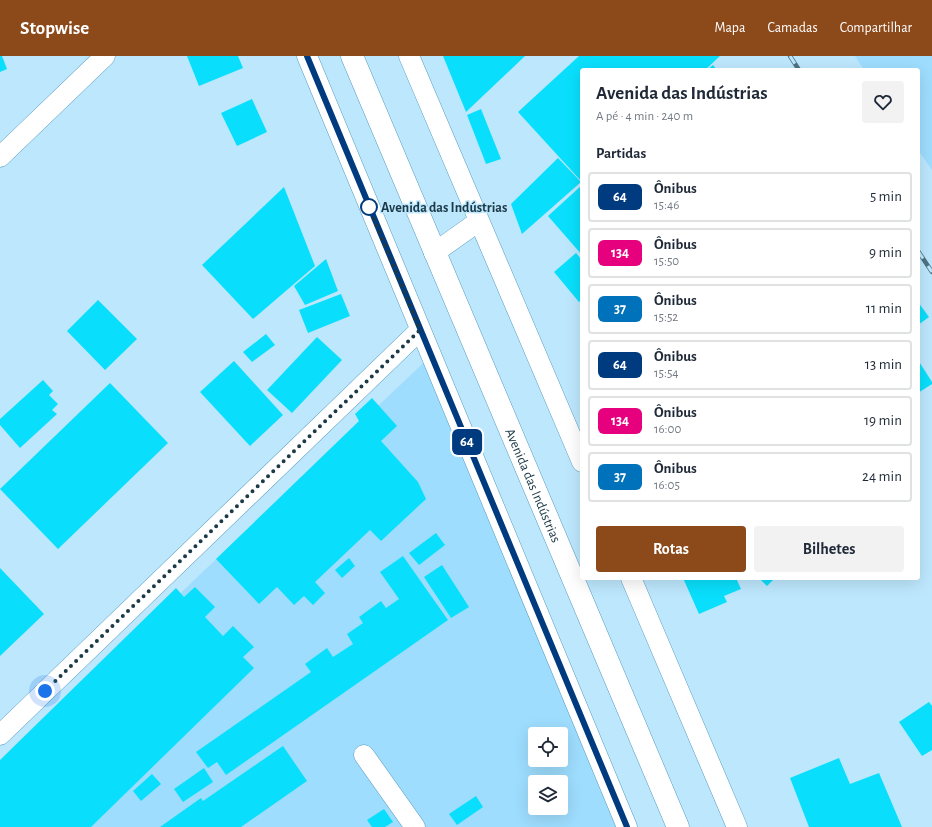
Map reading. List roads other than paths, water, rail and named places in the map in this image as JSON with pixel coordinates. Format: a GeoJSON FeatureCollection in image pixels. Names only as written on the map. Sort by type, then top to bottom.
{"type":"FeatureCollection","features":[{"type":"Feature","properties":{"kind":"main road","name":"Avenida das Indústrias"},"geometry":{"type":"LineString","coordinates":[[352,56],[678,827]]}},
{"type":"Feature","properties":{"kind":"street"},"geometry":{"type":"LineString","coordinates":[[0,157],[105,56]]}},
{"type":"Feature","properties":{"kind":"street"},"geometry":{"type":"LineString","coordinates":[[307,56],[627,827]]}},
{"type":"Feature","properties":{"kind":"street"},"geometry":{"type":"LineString","coordinates":[[409,56],[580,457]]}},
{"type":"Feature","properties":{"kind":"street"},"geometry":{"type":"LineString","coordinates":[[434,253],[479,221]]}},
{"type":"Feature","properties":{"kind":"street"},"geometry":{"type":"LineString","coordinates":[[0,735],[420,330]]}},
{"type":"Feature","properties":{"kind":"street"},"geometry":{"type":"LineString","coordinates":[[632,580],[738,827]]}},
{"type":"Feature","properties":{"kind":"street"},"geometry":{"type":"LineString","coordinates":[[364,755],[415,827]]}},
{"type":"Feature","properties":{"kind":"railway"},"geometry":{"type":"LineString","coordinates":[[790,56],[798,68]]}},
{"type":"Feature","properties":{"kind":"railway"},"geometry":{"type":"LineString","coordinates":[[920,254],[932,272]]}},
{"type":"Feature","properties":{"kind":"place","name":"Avenida das Indústrias"},"geometry":{"type":"Point","coordinates":[369,207]}}]}
